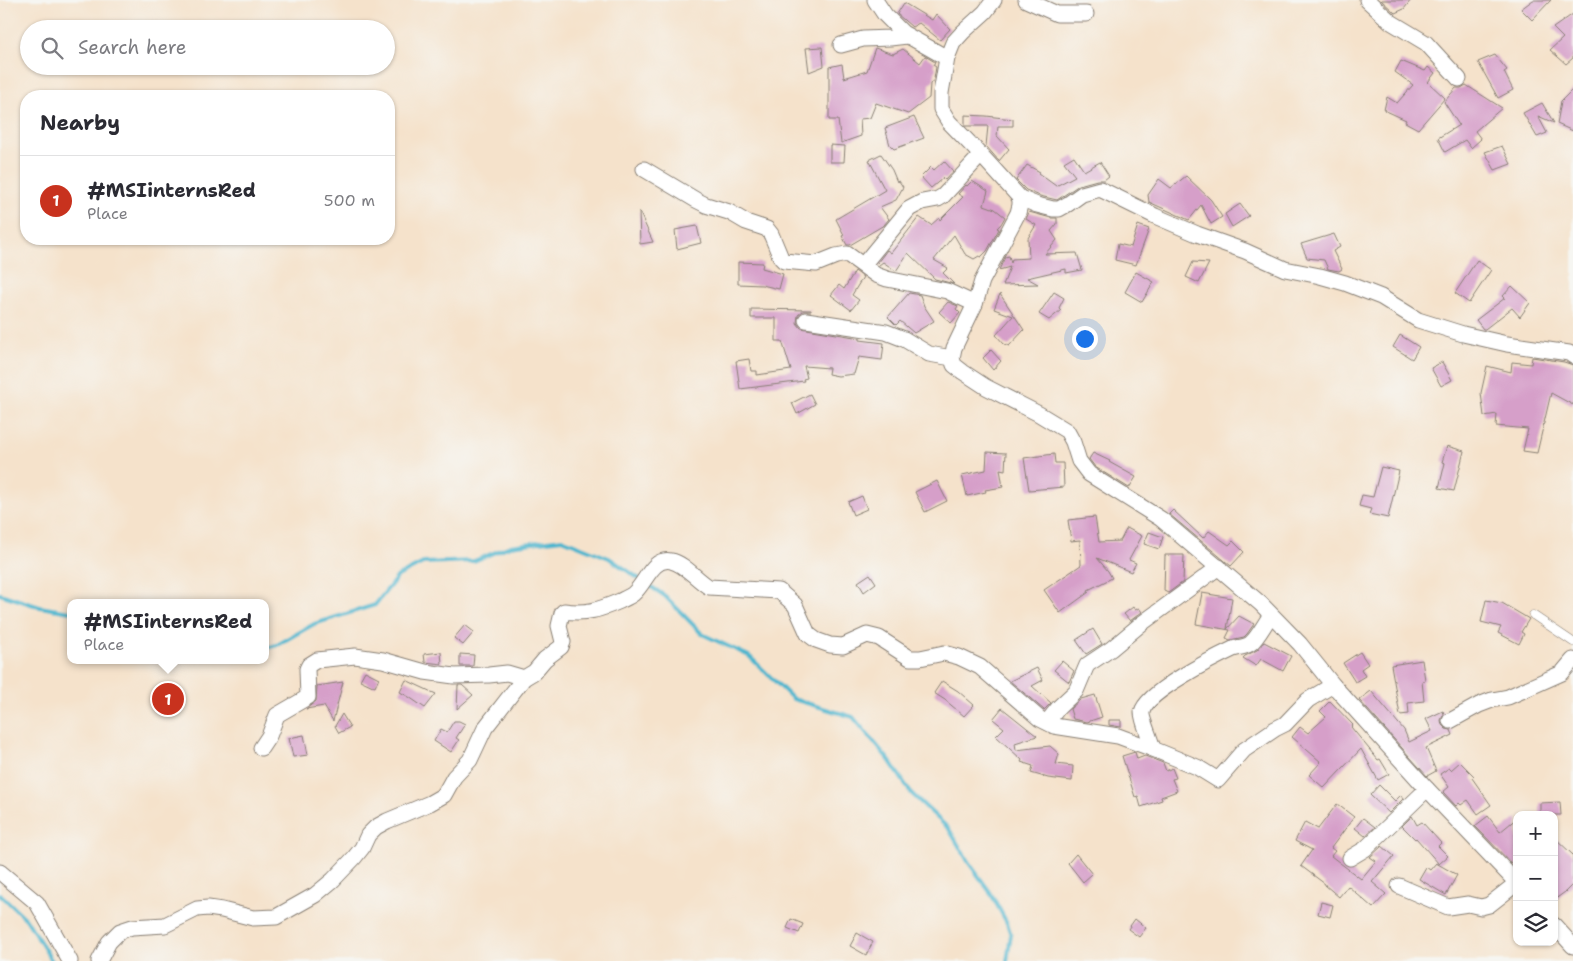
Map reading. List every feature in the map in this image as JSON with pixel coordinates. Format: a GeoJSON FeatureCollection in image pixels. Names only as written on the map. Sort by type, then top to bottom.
{"type":"FeatureCollection","features":[{"type":"Feature","properties":{"kind":"street"},"geometry":{"type":"LineString","coordinates":[[875,0],[893,24],[907,36],[947,58]]}},
{"type":"Feature","properties":{"kind":"street"},"geometry":{"type":"LineString","coordinates":[[994,0],[986,12],[953,43],[947,58],[941,92],[941,109],[949,122],[1020,198],[1037,205],[1059,209],[1082,194],[1100,189],[1155,216],[1245,251],[1285,269],[1328,278],[1381,297],[1418,320],[1463,334],[1508,344],[1569,353],[1573,356]]}},
{"type":"Feature","properties":{"kind":"street"},"geometry":{"type":"LineString","coordinates":[[1026,0],[1057,14],[1086,14]]}},
{"type":"Feature","properties":{"kind":"street"},"geometry":{"type":"LineString","coordinates":[[1367,0],[1392,22],[1426,43],[1459,79]]}},
{"type":"Feature","properties":{"kind":"street"},"geometry":{"type":"LineString","coordinates":[[841,45],[863,39],[907,36]]}},
{"type":"Feature","properties":{"kind":"street"},"geometry":{"type":"LineString","coordinates":[[863,265],[909,209],[922,202],[938,199],[943,196],[981,155]]}},
{"type":"Feature","properties":{"kind":"street"},"geometry":{"type":"LineString","coordinates":[[644,169],[706,205],[729,212],[746,222],[767,229],[784,261],[816,264],[841,254],[847,254],[876,275],[947,291],[974,304]]}},
{"type":"Feature","properties":{"kind":"street"},"geometry":{"type":"LineString","coordinates":[[1020,198],[1018,213],[982,281],[954,348],[952,358],[954,365],[986,386],[1067,431],[1074,442],[1079,462],[1089,474],[1161,519],[1261,604],[1300,644],[1333,685],[1427,790],[1513,879]]}},
{"type":"Feature","properties":{"kind":"street"},"geometry":{"type":"LineString","coordinates":[[806,320],[886,332],[904,339],[929,354],[952,358]]}},
{"type":"Feature","properties":{"kind":"street"},"geometry":{"type":"LineString","coordinates":[[99,961],[109,942],[120,931],[132,927],[165,925],[197,909],[208,908],[253,918],[276,917],[315,894],[333,880],[354,858],[362,848],[368,834],[376,827],[430,803],[444,794],[454,777],[470,760],[485,728],[524,678],[534,672],[563,642],[559,626],[564,611],[589,612],[603,609],[632,595],[643,584],[657,563],[671,560],[708,587],[779,591],[795,605],[808,634],[816,640],[830,645],[843,646],[867,635],[879,638],[910,658],[944,653],[959,657],[980,667],[1021,704],[1040,719],[1054,726],[1118,736],[1197,767],[1218,780],[1244,750],[1274,729],[1285,724],[1308,700],[1333,685]]}},
{"type":"Feature","properties":{"kind":"street"},"geometry":{"type":"LineString","coordinates":[[1047,722],[1076,691],[1087,665],[1112,649],[1141,624],[1219,568]]}},
{"type":"Feature","properties":{"kind":"street"},"geometry":{"type":"LineString","coordinates":[[1153,749],[1152,741],[1142,715],[1143,709],[1148,703],[1164,688],[1191,671],[1234,648],[1250,644],[1271,615]]}},
{"type":"Feature","properties":{"kind":"street"},"geometry":{"type":"LineString","coordinates":[[261,748],[269,736],[277,715],[308,697],[307,669],[309,665],[317,660],[355,656],[383,660],[425,672],[454,676],[489,675],[507,672],[524,678]]}},
{"type":"Feature","properties":{"kind":"street"},"geometry":{"type":"LineString","coordinates":[[1450,721],[1479,705],[1508,697],[1562,673],[1573,660]]}},
{"type":"Feature","properties":{"kind":"street"},"geometry":{"type":"LineString","coordinates":[[1350,858],[1365,850],[1427,790]]}},
{"type":"Feature","properties":{"kind":"street"},"geometry":{"type":"LineString","coordinates":[[0,872],[37,903],[70,961]]}},
{"type":"Feature","properties":{"kind":"street"},"geometry":{"type":"LineString","coordinates":[[1399,886],[1448,907],[1468,904],[1481,908],[1513,886]]}},
{"type":"Feature","properties":{"kind":"street"},"geometry":{"type":"LineString","coordinates":[[1558,929],[1573,946]]}},
{"type":"Feature","properties":{"kind":"lane"},"geometry":{"type":"LineString","coordinates":[[1533,614],[1573,642]]}},
{"type":"Feature","properties":{"kind":"building"},"geometry":{"type":"Polygon","coordinates":[[[1381,0],[1411,0],[1404,9],[1395,13],[1381,0]]]}},
{"type":"Feature","properties":{"kind":"building"},"geometry":{"type":"Polygon","coordinates":[[[1533,0],[1551,0],[1532,20],[1521,9],[1533,0]]]}},
{"type":"Feature","properties":{"kind":"building"},"geometry":{"type":"Polygon","coordinates":[[[904,3],[932,20],[936,14],[950,29],[940,40],[919,23],[912,27],[897,14],[904,3]]]}},
{"type":"Feature","properties":{"kind":"building"},"geometry":{"type":"Polygon","coordinates":[[[1573,14],[1573,58],[1566,64],[1550,50],[1563,38],[1553,28],[1573,14]]]}},
{"type":"Feature","properties":{"kind":"building"},"geometry":{"type":"Polygon","coordinates":[[[822,47],[824,66],[809,72],[806,48],[822,47]]]}},
{"type":"Feature","properties":{"kind":"building"},"geometry":{"type":"Polygon","coordinates":[[[875,48],[893,54],[903,49],[920,63],[925,56],[935,62],[933,65],[936,67],[934,79],[930,84],[929,98],[908,114],[876,103],[870,118],[860,119],[861,136],[841,143],[838,120],[829,120],[829,67],[842,64],[844,78],[867,71],[875,48]]]}},
{"type":"Feature","properties":{"kind":"building"},"geometry":{"type":"Polygon","coordinates":[[[1495,55],[1507,70],[1504,72],[1513,90],[1498,98],[1478,62],[1495,55]]]}},
{"type":"Feature","properties":{"kind":"building"},"geometry":{"type":"Polygon","coordinates":[[[1401,61],[1425,71],[1428,67],[1435,73],[1428,82],[1445,98],[1418,129],[1405,122],[1406,120],[1384,110],[1387,97],[1397,103],[1413,85],[1395,72],[1401,61]]]}},
{"type":"Feature","properties":{"kind":"building"},"geometry":{"type":"Polygon","coordinates":[[[1466,85],[1502,108],[1475,131],[1481,139],[1471,148],[1465,140],[1445,152],[1438,138],[1459,125],[1444,102],[1456,88],[1466,85]]]}},
{"type":"Feature","properties":{"kind":"building"},"geometry":{"type":"Polygon","coordinates":[[[1573,89],[1573,131],[1557,124],[1561,101],[1573,89]]]}},
{"type":"Feature","properties":{"kind":"building"},"geometry":{"type":"Polygon","coordinates":[[[1542,103],[1554,123],[1538,116],[1547,133],[1537,137],[1523,113],[1542,103]]]}},
{"type":"Feature","properties":{"kind":"building"},"geometry":{"type":"Polygon","coordinates":[[[965,115],[1013,119],[1013,126],[998,126],[997,136],[1009,149],[999,161],[986,146],[988,126],[965,126],[965,115]]]}},
{"type":"Feature","properties":{"kind":"building"},"geometry":{"type":"Polygon","coordinates":[[[914,117],[924,138],[894,149],[890,145],[885,128],[914,117]]]}},
{"type":"Feature","properties":{"kind":"building"},"geometry":{"type":"Polygon","coordinates":[[[830,145],[845,146],[844,162],[830,162],[830,145]]]}},
{"type":"Feature","properties":{"kind":"building"},"geometry":{"type":"Polygon","coordinates":[[[1502,146],[1511,164],[1495,170],[1485,152],[1502,146]]]}},
{"type":"Feature","properties":{"kind":"building"},"geometry":{"type":"Polygon","coordinates":[[[881,154],[892,170],[897,182],[899,181],[903,187],[896,200],[880,207],[889,219],[884,225],[847,245],[836,219],[885,190],[869,160],[881,154]]]}},
{"type":"Feature","properties":{"kind":"building"},"geometry":{"type":"Polygon","coordinates":[[[1074,156],[1084,171],[1100,162],[1109,176],[1104,180],[1079,185],[1057,200],[1026,190],[1016,180],[1027,165],[1040,172],[1038,173],[1056,186],[1075,176],[1064,162],[1074,156]]]}},
{"type":"Feature","properties":{"kind":"building"},"geometry":{"type":"Polygon","coordinates":[[[944,161],[953,171],[945,180],[943,178],[931,188],[921,177],[931,167],[934,170],[944,161]]]}},
{"type":"Feature","properties":{"kind":"building"},"geometry":{"type":"Polygon","coordinates":[[[1186,176],[1211,200],[1222,217],[1211,224],[1201,205],[1189,220],[1149,202],[1148,195],[1159,179],[1171,188],[1186,176]]]}},
{"type":"Feature","properties":{"kind":"building"},"geometry":{"type":"Polygon","coordinates":[[[972,181],[988,191],[984,205],[995,209],[1005,217],[997,228],[999,229],[987,251],[981,257],[979,256],[974,259],[965,254],[954,235],[934,260],[948,268],[943,273],[954,284],[935,279],[908,253],[896,271],[883,262],[879,265],[877,263],[887,250],[891,253],[919,217],[931,225],[939,218],[940,220],[963,197],[958,194],[972,181]]]}},
{"type":"Feature","properties":{"kind":"building"},"geometry":{"type":"Polygon","coordinates":[[[1240,204],[1249,216],[1232,227],[1225,214],[1240,204]]]}},
{"type":"Feature","properties":{"kind":"building"},"geometry":{"type":"Polygon","coordinates":[[[639,211],[653,242],[640,244],[639,211]]]}},
{"type":"Feature","properties":{"kind":"building"},"geometry":{"type":"Polygon","coordinates":[[[1029,212],[1057,218],[1057,224],[1051,231],[1057,240],[1045,254],[1077,253],[1082,270],[1066,273],[1066,269],[1027,278],[1038,284],[1003,285],[1010,267],[999,270],[1005,257],[1009,256],[1011,263],[1012,259],[1029,258],[1028,238],[1036,225],[1026,219],[1029,212]]]}},
{"type":"Feature","properties":{"kind":"building"},"geometry":{"type":"Polygon","coordinates":[[[1138,225],[1149,229],[1136,265],[1115,260],[1118,244],[1131,247],[1138,225]]]}},
{"type":"Feature","properties":{"kind":"building"},"geometry":{"type":"Polygon","coordinates":[[[697,226],[701,243],[677,249],[675,230],[697,226]]]}},
{"type":"Feature","properties":{"kind":"building"},"geometry":{"type":"Polygon","coordinates":[[[1334,234],[1340,247],[1333,251],[1342,269],[1339,271],[1328,269],[1324,260],[1307,258],[1301,244],[1334,234]]]}},
{"type":"Feature","properties":{"kind":"building"},"geometry":{"type":"Polygon","coordinates":[[[1477,260],[1491,270],[1469,303],[1455,293],[1477,260]]]}},
{"type":"Feature","properties":{"kind":"building"},"geometry":{"type":"Polygon","coordinates":[[[738,262],[763,263],[762,268],[783,274],[779,289],[762,285],[738,284],[738,262]]]}},
{"type":"Feature","properties":{"kind":"building"},"geometry":{"type":"Polygon","coordinates":[[[1193,262],[1209,263],[1199,283],[1186,277],[1193,262]]]}},
{"type":"Feature","properties":{"kind":"building"},"geometry":{"type":"Polygon","coordinates":[[[855,271],[863,277],[852,295],[859,300],[851,310],[831,295],[839,285],[844,289],[855,271]]]}},
{"type":"Feature","properties":{"kind":"building"},"geometry":{"type":"Polygon","coordinates":[[[1136,272],[1154,282],[1142,302],[1125,292],[1136,272]]]}},
{"type":"Feature","properties":{"kind":"building"},"geometry":{"type":"Polygon","coordinates":[[[1512,286],[1530,303],[1520,317],[1512,308],[1483,329],[1476,320],[1505,298],[1503,296],[1512,286]]]}},
{"type":"Feature","properties":{"kind":"building"},"geometry":{"type":"Polygon","coordinates":[[[1054,292],[1064,298],[1059,308],[1061,310],[1049,320],[1039,314],[1054,292]]]}},
{"type":"Feature","properties":{"kind":"building"},"geometry":{"type":"Polygon","coordinates":[[[909,293],[920,295],[924,306],[934,321],[914,333],[900,321],[896,325],[888,317],[909,293]]]}},
{"type":"Feature","properties":{"kind":"building"},"geometry":{"type":"Polygon","coordinates":[[[1000,294],[1024,330],[1009,346],[1004,344],[996,335],[1013,316],[994,309],[1000,294]]]}},
{"type":"Feature","properties":{"kind":"building"},"geometry":{"type":"Polygon","coordinates":[[[948,302],[958,306],[956,309],[960,313],[951,323],[939,312],[948,302]]]}},
{"type":"Feature","properties":{"kind":"building"},"geometry":{"type":"Polygon","coordinates":[[[751,309],[811,310],[803,311],[798,315],[797,323],[801,328],[884,343],[882,360],[859,357],[854,374],[838,376],[828,374],[829,368],[804,366],[807,378],[803,379],[804,381],[740,389],[736,361],[749,359],[751,371],[757,371],[757,375],[791,370],[782,341],[776,341],[776,318],[751,318],[751,309]]]}},
{"type":"Feature","properties":{"kind":"building"},"geometry":{"type":"Polygon","coordinates":[[[1400,335],[1419,347],[1412,359],[1393,347],[1400,335]]]}},
{"type":"Feature","properties":{"kind":"building"},"geometry":{"type":"Polygon","coordinates":[[[991,350],[1001,361],[993,370],[983,358],[991,350]]]}},
{"type":"Feature","properties":{"kind":"building"},"geometry":{"type":"Polygon","coordinates":[[[1532,357],[1573,365],[1573,405],[1551,393],[1537,453],[1523,451],[1528,429],[1496,426],[1497,414],[1484,416],[1481,393],[1487,366],[1511,372],[1512,362],[1531,364],[1532,357]]]}},
{"type":"Feature","properties":{"kind":"building"},"geometry":{"type":"Polygon","coordinates":[[[1442,362],[1452,380],[1441,386],[1431,368],[1442,362]]]}},
{"type":"Feature","properties":{"kind":"building"},"geometry":{"type":"Polygon","coordinates":[[[810,394],[815,404],[797,414],[792,403],[810,394]]]}},
{"type":"Feature","properties":{"kind":"building"},"geometry":{"type":"Polygon","coordinates":[[[1447,446],[1464,451],[1454,491],[1439,488],[1445,463],[1442,462],[1447,446]]]}},
{"type":"Feature","properties":{"kind":"building"},"geometry":{"type":"Polygon","coordinates":[[[987,452],[1006,453],[1005,470],[1000,469],[1003,487],[967,496],[962,475],[986,470],[987,452]]]}},
{"type":"Feature","properties":{"kind":"building"},"geometry":{"type":"Polygon","coordinates":[[[1093,453],[1136,477],[1129,488],[1095,467],[1089,459],[1093,453]]]}},
{"type":"Feature","properties":{"kind":"building"},"geometry":{"type":"Polygon","coordinates":[[[1054,454],[1055,463],[1063,463],[1064,487],[1029,490],[1024,458],[1054,454]]]}},
{"type":"Feature","properties":{"kind":"building"},"geometry":{"type":"Polygon","coordinates":[[[1381,467],[1399,471],[1388,518],[1369,514],[1371,509],[1359,506],[1362,495],[1373,497],[1381,467]]]}},
{"type":"Feature","properties":{"kind":"building"},"geometry":{"type":"Polygon","coordinates":[[[937,481],[947,501],[925,512],[915,492],[937,481]]]}},
{"type":"Feature","properties":{"kind":"building"},"geometry":{"type":"Polygon","coordinates":[[[862,496],[867,509],[853,515],[848,502],[862,496]]]}},
{"type":"Feature","properties":{"kind":"building"},"geometry":{"type":"Polygon","coordinates":[[[1173,510],[1203,538],[1209,531],[1229,545],[1233,541],[1244,552],[1231,566],[1169,514],[1173,510]]]}},
{"type":"Feature","properties":{"kind":"building"},"geometry":{"type":"Polygon","coordinates":[[[1095,517],[1099,542],[1120,541],[1127,528],[1142,536],[1129,560],[1136,563],[1131,572],[1097,558],[1112,578],[1088,590],[1089,592],[1060,613],[1044,590],[1081,565],[1080,540],[1071,541],[1068,520],[1095,517]]]}},
{"type":"Feature","properties":{"kind":"building"},"geometry":{"type":"Polygon","coordinates":[[[1149,532],[1163,537],[1159,549],[1144,544],[1149,532]]]}},
{"type":"Feature","properties":{"kind":"building"},"geometry":{"type":"Polygon","coordinates":[[[1165,555],[1184,555],[1183,582],[1168,593],[1164,591],[1165,555]]]}},
{"type":"Feature","properties":{"kind":"building"},"geometry":{"type":"Polygon","coordinates":[[[870,574],[876,583],[864,592],[858,582],[870,574]]]}},
{"type":"Feature","properties":{"kind":"building"},"geometry":{"type":"Polygon","coordinates":[[[1202,593],[1232,598],[1227,629],[1239,616],[1254,624],[1247,634],[1244,637],[1230,640],[1226,638],[1230,630],[1196,624],[1202,593]]]}},
{"type":"Feature","properties":{"kind":"building"},"geometry":{"type":"Polygon","coordinates":[[[1486,600],[1502,603],[1529,619],[1521,632],[1524,634],[1519,644],[1498,633],[1501,627],[1481,622],[1486,600]]]}},
{"type":"Feature","properties":{"kind":"building"},"geometry":{"type":"Polygon","coordinates":[[[1133,607],[1135,610],[1139,608],[1142,612],[1130,621],[1124,614],[1133,607]]]}},
{"type":"Feature","properties":{"kind":"building"},"geometry":{"type":"Polygon","coordinates":[[[465,625],[474,632],[463,645],[454,638],[465,625]]]}},
{"type":"Feature","properties":{"kind":"building"},"geometry":{"type":"Polygon","coordinates":[[[1093,629],[1102,644],[1086,654],[1076,640],[1093,629]]]}},
{"type":"Feature","properties":{"kind":"building"},"geometry":{"type":"Polygon","coordinates":[[[1264,642],[1291,656],[1283,671],[1261,659],[1256,666],[1243,658],[1257,650],[1264,642]]]}},
{"type":"Feature","properties":{"kind":"building"},"geometry":{"type":"Polygon","coordinates":[[[441,652],[442,664],[425,662],[424,654],[441,652]]]}},
{"type":"Feature","properties":{"kind":"building"},"geometry":{"type":"Polygon","coordinates":[[[1360,652],[1368,664],[1361,669],[1365,676],[1355,682],[1343,663],[1360,652]]]}},
{"type":"Feature","properties":{"kind":"building"},"geometry":{"type":"Polygon","coordinates":[[[460,654],[474,655],[473,666],[460,666],[460,654]]]}},
{"type":"Feature","properties":{"kind":"building"},"geometry":{"type":"Polygon","coordinates":[[[1422,660],[1425,680],[1422,681],[1424,701],[1408,703],[1409,714],[1400,715],[1391,665],[1422,660]]]}},
{"type":"Feature","properties":{"kind":"building"},"geometry":{"type":"Polygon","coordinates":[[[1062,661],[1074,671],[1069,682],[1054,670],[1062,661]]]}},
{"type":"Feature","properties":{"kind":"building"},"geometry":{"type":"Polygon","coordinates":[[[1037,668],[1043,680],[1032,686],[1051,703],[1044,710],[1010,681],[1037,668]]]}},
{"type":"Feature","properties":{"kind":"building"},"geometry":{"type":"Polygon","coordinates":[[[365,671],[379,678],[375,687],[360,680],[365,671]]]}},
{"type":"Feature","properties":{"kind":"building"},"geometry":{"type":"Polygon","coordinates":[[[406,680],[436,694],[425,708],[400,692],[406,680]]]}},
{"type":"Feature","properties":{"kind":"building"},"geometry":{"type":"Polygon","coordinates":[[[942,681],[958,691],[974,705],[964,716],[934,693],[942,681]]]}},
{"type":"Feature","properties":{"kind":"building"},"geometry":{"type":"Polygon","coordinates":[[[343,682],[333,721],[324,706],[306,709],[316,701],[317,686],[343,682]]]}},
{"type":"Feature","properties":{"kind":"building"},"geometry":{"type":"Polygon","coordinates":[[[458,685],[462,685],[473,695],[457,709],[458,685]]]}},
{"type":"Feature","properties":{"kind":"building"},"geometry":{"type":"Polygon","coordinates":[[[1371,691],[1404,730],[1409,742],[1432,731],[1426,719],[1443,711],[1442,725],[1446,729],[1451,730],[1453,735],[1426,748],[1436,771],[1427,776],[1359,700],[1371,691]]]}},
{"type":"Feature","properties":{"kind":"building"},"geometry":{"type":"Polygon","coordinates":[[[1095,695],[1102,717],[1087,722],[1073,719],[1070,709],[1081,699],[1095,695]]]}},
{"type":"Feature","properties":{"kind":"building"},"geometry":{"type":"Polygon","coordinates":[[[1330,701],[1353,725],[1351,727],[1378,760],[1380,759],[1389,774],[1378,780],[1361,749],[1324,788],[1309,775],[1321,762],[1292,737],[1300,727],[1308,733],[1326,717],[1320,711],[1330,701]]]}},
{"type":"Feature","properties":{"kind":"building"},"geometry":{"type":"Polygon","coordinates":[[[1002,708],[1037,736],[1015,743],[1016,750],[1050,746],[1059,754],[1056,764],[1073,766],[1072,781],[1048,778],[1031,773],[1033,766],[1021,762],[1022,760],[996,736],[1004,728],[993,719],[1002,708]]]}},
{"type":"Feature","properties":{"kind":"building"},"geometry":{"type":"Polygon","coordinates":[[[342,714],[350,727],[339,733],[335,726],[342,714]]]}},
{"type":"Feature","properties":{"kind":"building"},"geometry":{"type":"Polygon","coordinates":[[[1109,720],[1121,720],[1121,727],[1109,725],[1109,720]]]}},
{"type":"Feature","properties":{"kind":"building"},"geometry":{"type":"Polygon","coordinates":[[[454,721],[465,724],[456,738],[459,740],[451,752],[434,741],[441,729],[447,732],[454,721]]]}},
{"type":"Feature","properties":{"kind":"building"},"geometry":{"type":"Polygon","coordinates":[[[304,735],[308,755],[293,757],[289,738],[304,735]]]}},
{"type":"Feature","properties":{"kind":"building"},"geometry":{"type":"Polygon","coordinates":[[[1135,752],[1137,759],[1145,756],[1163,763],[1166,771],[1172,768],[1176,778],[1172,779],[1177,791],[1161,797],[1162,800],[1141,807],[1138,796],[1135,797],[1122,756],[1135,752]]]}},
{"type":"Feature","properties":{"kind":"building"},"geometry":{"type":"Polygon","coordinates":[[[1460,762],[1474,776],[1472,778],[1491,805],[1478,814],[1468,800],[1456,806],[1443,792],[1449,787],[1440,774],[1449,768],[1451,770],[1460,762]]]}},
{"type":"Feature","properties":{"kind":"building"},"geometry":{"type":"Polygon","coordinates":[[[1379,785],[1395,801],[1401,795],[1403,799],[1389,813],[1370,795],[1379,785]]]}},
{"type":"Feature","properties":{"kind":"building"},"geometry":{"type":"Polygon","coordinates":[[[1560,802],[1561,815],[1558,815],[1558,811],[1540,811],[1540,803],[1560,802]]]}},
{"type":"Feature","properties":{"kind":"building"},"geometry":{"type":"Polygon","coordinates":[[[1337,804],[1354,817],[1331,848],[1335,851],[1331,856],[1361,879],[1376,861],[1370,857],[1382,846],[1394,856],[1372,882],[1386,894],[1373,908],[1348,886],[1339,897],[1301,866],[1312,850],[1295,841],[1305,822],[1318,829],[1337,804]]]}},
{"type":"Feature","properties":{"kind":"building"},"geometry":{"type":"Polygon","coordinates":[[[1412,816],[1417,825],[1422,822],[1441,843],[1438,846],[1448,856],[1439,864],[1416,838],[1402,826],[1412,816]]]}},
{"type":"Feature","properties":{"kind":"building"},"geometry":{"type":"Polygon","coordinates":[[[1488,816],[1500,832],[1513,821],[1513,865],[1475,826],[1488,816]]]}},
{"type":"Feature","properties":{"kind":"building"},"geometry":{"type":"Polygon","coordinates":[[[1363,818],[1375,827],[1365,836],[1355,828],[1363,818]]]}},
{"type":"Feature","properties":{"kind":"building"},"geometry":{"type":"Polygon","coordinates":[[[1558,841],[1573,855],[1573,884],[1558,897],[1558,841]]]}},
{"type":"Feature","properties":{"kind":"building"},"geometry":{"type":"Polygon","coordinates":[[[1076,854],[1092,874],[1083,882],[1068,863],[1076,854]]]}},
{"type":"Feature","properties":{"kind":"building"},"geometry":{"type":"Polygon","coordinates":[[[1436,863],[1457,875],[1446,895],[1419,879],[1426,867],[1430,870],[1436,863]]]}},
{"type":"Feature","properties":{"kind":"building"},"geometry":{"type":"Polygon","coordinates":[[[1321,902],[1333,905],[1330,917],[1318,914],[1321,902]]]}},
{"type":"Feature","properties":{"kind":"building"},"geometry":{"type":"Polygon","coordinates":[[[791,919],[803,924],[799,933],[787,928],[791,919]]]}},
{"type":"Feature","properties":{"kind":"building"},"geometry":{"type":"Polygon","coordinates":[[[1135,919],[1146,928],[1139,937],[1128,929],[1135,919]]]}},
{"type":"Feature","properties":{"kind":"building"},"geometry":{"type":"Polygon","coordinates":[[[857,933],[873,942],[866,955],[850,946],[857,933]]]}},
{"type":"Feature","properties":{"kind":"waterway"},"geometry":{"type":"LineString","coordinates":[[269,647],[277,645],[314,624],[375,605],[398,576],[423,563],[474,561],[510,546],[562,539],[609,558],[641,580]]}},
{"type":"Feature","properties":{"kind":"waterway"},"geometry":{"type":"LineString","coordinates":[[647,584],[665,596],[702,634],[749,656],[793,699],[853,717],[889,760],[911,793],[949,829],[969,863],[990,892],[1007,923],[1011,935],[1007,961]]}},
{"type":"Feature","properties":{"kind":"waterway"},"geometry":{"type":"LineString","coordinates":[[0,594],[40,607],[67,612]]}},
{"type":"Feature","properties":{"kind":"waterway"},"geometry":{"type":"LineString","coordinates":[[0,894],[26,919],[52,961]]}},
{"type":"Feature","properties":{"kind":"place","name":"#MSIinternsRed"},"geometry":{"type":"Point","coordinates":[168,699]}}]}
